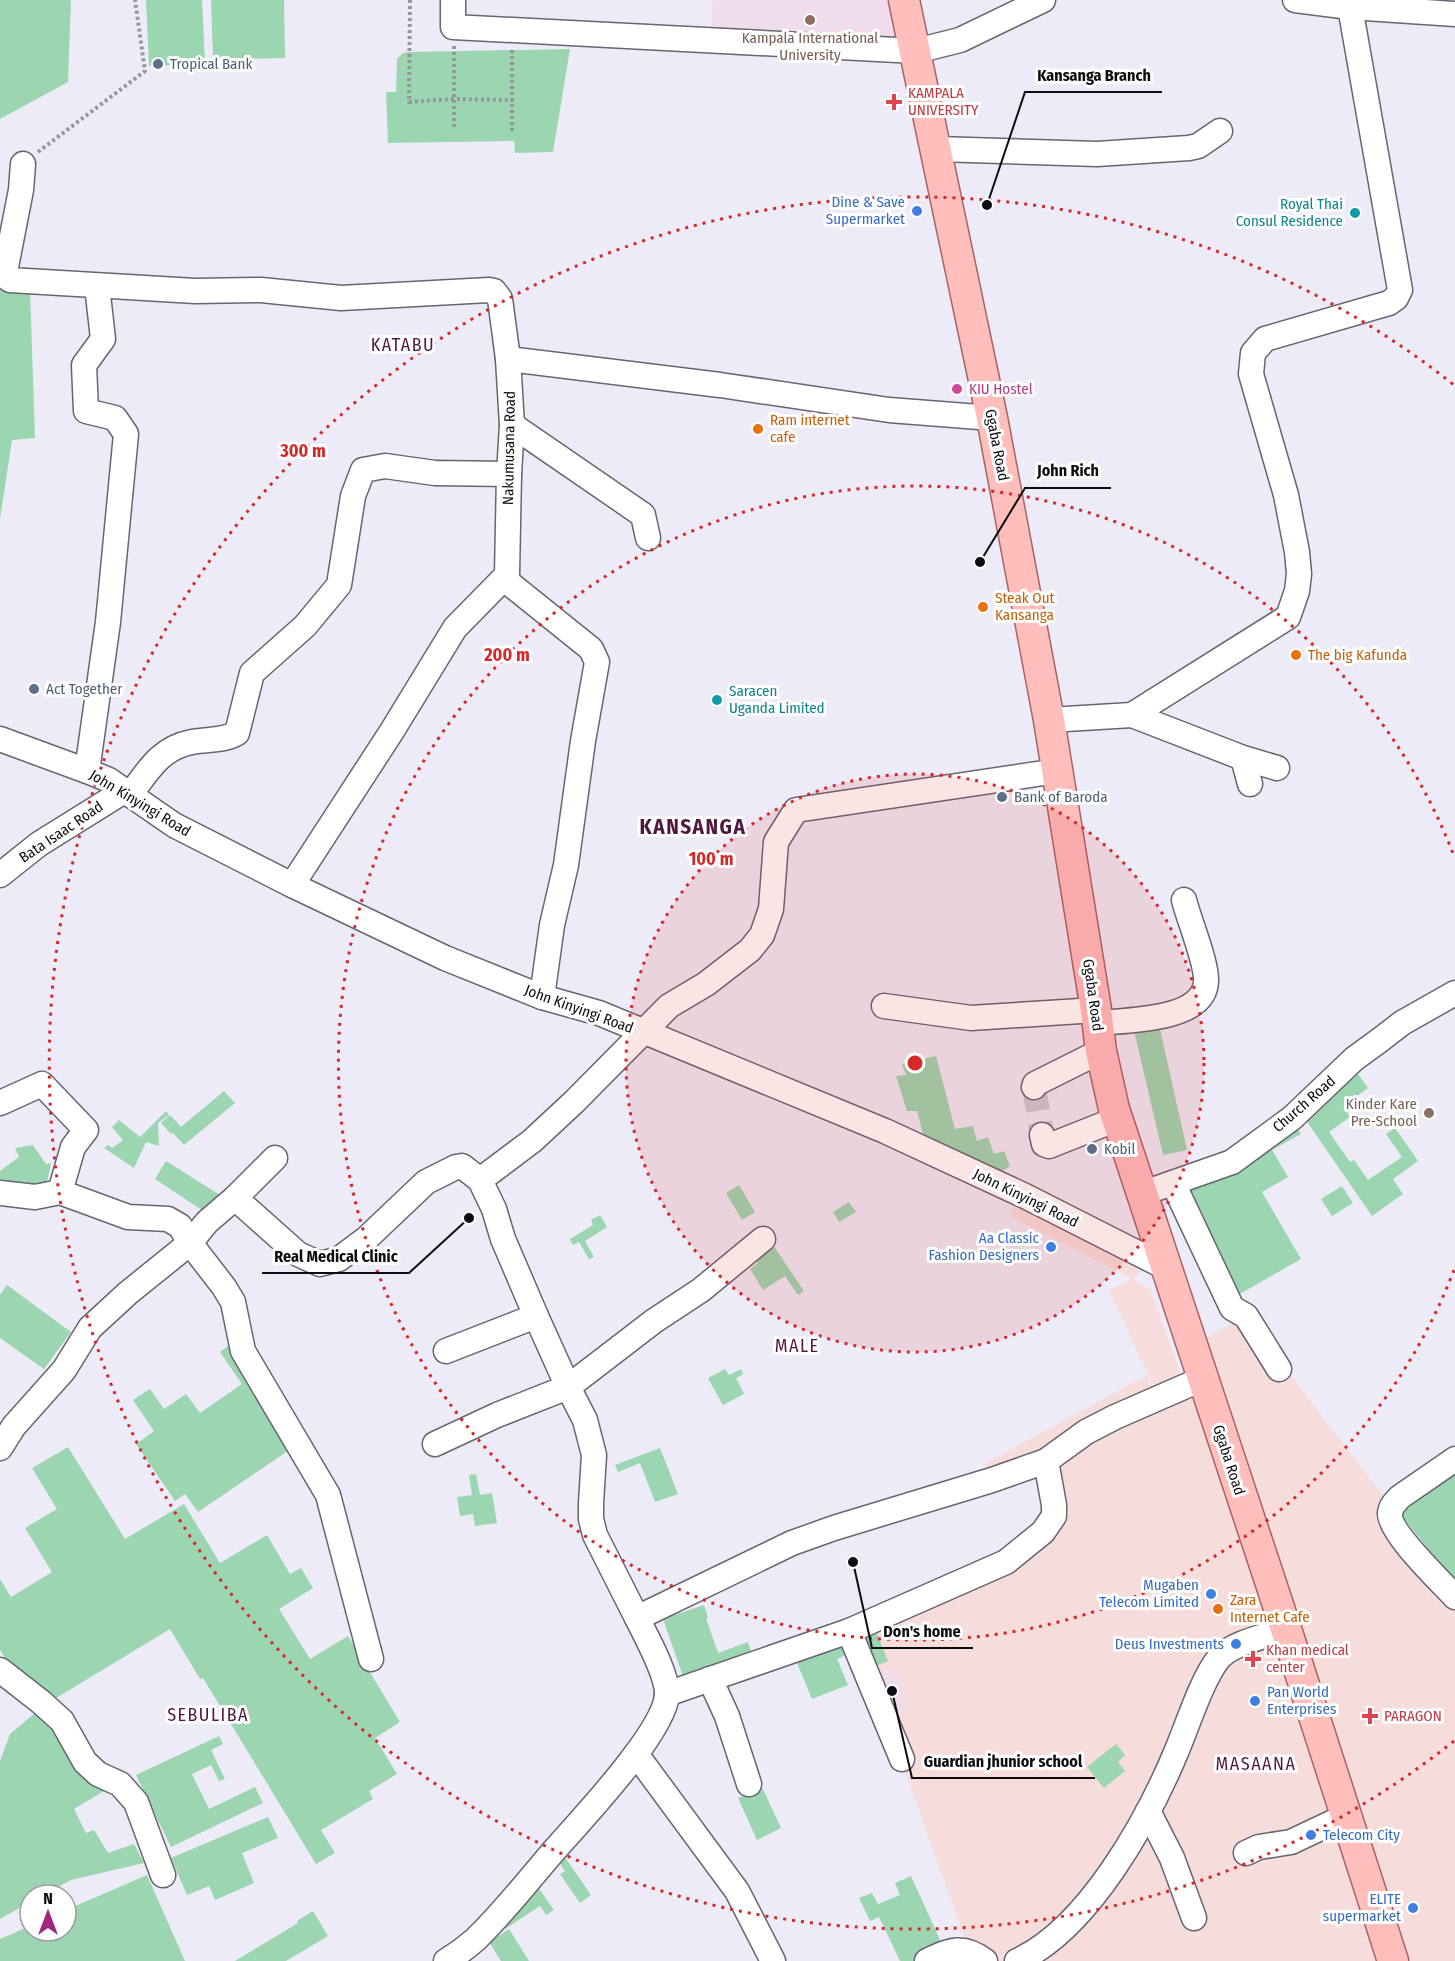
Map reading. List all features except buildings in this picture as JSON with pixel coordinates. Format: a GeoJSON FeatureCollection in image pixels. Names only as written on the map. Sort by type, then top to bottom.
{"type":"FeatureCollection","features":[{"type":"Feature","properties":{"kind":"main road","name":"Ggaba Road"},"geometry":{"type":"LineString","coordinates":[[904,0],[992,418],[1049,720],[1098,1028],[1117,1119],[1393,1961]]}},
{"type":"Feature","properties":{"kind":"street"},"geometry":{"type":"LineString","coordinates":[[453,0],[453,27],[916,51],[960,40],[1043,0]]}},
{"type":"Feature","properties":{"kind":"street"},"geometry":{"type":"LineString","coordinates":[[1295,0],[1350,7],[1448,9]]}},
{"type":"Feature","properties":{"kind":"street"},"geometry":{"type":"LineString","coordinates":[[1132,715],[1288,617],[1297,591],[1299,574],[1297,552],[1286,495],[1251,374],[1253,353],[1265,339],[1389,303],[1396,298],[1400,290],[1350,7]]}},
{"type":"Feature","properties":{"kind":"street"},"geometry":{"type":"LineString","coordinates":[[937,149],[1097,154],[1177,149],[1198,146],[1220,131]]}},
{"type":"Feature","properties":{"kind":"street"},"geometry":{"type":"LineString","coordinates":[[23,164],[21,190],[6,277],[10,280],[25,282],[97,286],[103,339],[84,365],[86,411],[115,418],[126,434],[108,622],[87,771]]}},
{"type":"Feature","properties":{"kind":"street","name":"Nakumusana Road"},"geometry":{"type":"LineString","coordinates":[[97,286],[195,291],[261,290],[340,298],[494,291],[500,300],[508,358],[512,425],[507,575],[504,579]]}},
{"type":"Feature","properties":{"kind":"street"},"geometry":{"type":"LineString","coordinates":[[508,358],[720,385],[889,410],[992,418]]}},
{"type":"Feature","properties":{"kind":"street"},"geometry":{"type":"LineString","coordinates":[[512,425],[643,515],[648,538]]}},
{"type":"Feature","properties":{"kind":"street"},"geometry":{"type":"LineString","coordinates":[[127,793],[170,749],[191,742],[229,738],[237,733],[252,673],[305,626],[339,585],[353,496],[363,470],[385,466],[435,473],[509,474]]}},
{"type":"Feature","properties":{"kind":"street"},"geometry":{"type":"LineString","coordinates":[[292,885],[392,731],[455,628],[504,579],[591,649],[597,662],[583,741],[566,865],[552,925],[542,997]]}},
{"type":"Feature","properties":{"kind":"street"},"geometry":{"type":"LineString","coordinates":[[1049,720],[1132,715],[1243,758],[1277,768]]}},
{"type":"Feature","properties":{"kind":"street","name":"John Kinyingi Road"},"geometry":{"type":"LineString","coordinates":[[0,739],[109,780],[174,825],[292,885],[445,958],[542,997],[599,1013],[885,1131],[1025,1196],[1165,1267]]}},
{"type":"Feature","properties":{"kind":"street"},"geometry":{"type":"LineString","coordinates":[[1243,758],[1250,784]]}},
{"type":"Feature","properties":{"kind":"street"},"geometry":{"type":"LineString","coordinates":[[480,1180],[532,1141],[669,1006],[706,984],[750,950],[762,935],[771,909],[776,842],[796,810],[1057,771]]}},
{"type":"Feature","properties":{"kind":"street","name":"Bata Isaac Road"},"geometry":{"type":"LineString","coordinates":[[0,875],[39,844],[127,793]]}},
{"type":"Feature","properties":{"kind":"street"},"geometry":{"type":"LineString","coordinates":[[884,1006],[971,1017],[1098,1028],[1168,1015],[1196,1002],[1204,992],[1206,981],[1184,900]]}},
{"type":"Feature","properties":{"kind":"street","name":"Church Road"},"geometry":{"type":"LineString","coordinates":[[1141,1194],[1232,1162],[1292,1118],[1354,1059],[1402,1023],[1455,993]]}},
{"type":"Feature","properties":{"kind":"street"},"geometry":{"type":"LineString","coordinates":[[1034,1087],[1098,1028]]}},
{"type":"Feature","properties":{"kind":"street"},"geometry":{"type":"LineString","coordinates":[[0,1103],[42,1084],[86,1130],[73,1147],[60,1192]]}},
{"type":"Feature","properties":{"kind":"street"},"geometry":{"type":"LineString","coordinates":[[1042,1135],[1044,1144],[1049,1146],[1117,1119]]}},
{"type":"Feature","properties":{"kind":"street"},"geometry":{"type":"LineString","coordinates":[[0,1448],[14,1426],[64,1370],[90,1328],[128,1293],[190,1243],[207,1222],[275,1158]]}},
{"type":"Feature","properties":{"kind":"street"},"geometry":{"type":"LineString","coordinates":[[235,1198],[298,1254],[320,1264],[339,1259],[367,1238],[426,1182],[462,1166],[480,1180],[494,1209],[503,1239],[536,1316],[585,1420],[594,1455],[591,1519],[595,1535],[656,1656],[667,1694],[654,1726],[636,1754],[497,1917],[474,1940],[446,1961]]}},
{"type":"Feature","properties":{"kind":"street"},"geometry":{"type":"LineString","coordinates":[[1173,1183],[1232,1308],[1246,1316],[1279,1370]]}},
{"type":"Feature","properties":{"kind":"street"},"geometry":{"type":"LineString","coordinates":[[0,1193],[35,1197],[60,1192],[128,1217],[168,1219],[180,1226],[233,1302],[243,1351],[328,1495],[371,1659]]}},
{"type":"Feature","properties":{"kind":"street"},"geometry":{"type":"LineString","coordinates":[[435,1444],[497,1415],[568,1387],[654,1321],[701,1290],[763,1239]]}},
{"type":"Feature","properties":{"kind":"street"},"geometry":{"type":"LineString","coordinates":[[446,1351],[536,1316]]}},
{"type":"Feature","properties":{"kind":"street"},"geometry":{"type":"LineString","coordinates":[[637,1618],[792,1543],[1046,1461],[1086,1432],[1202,1379]]}},
{"type":"Feature","properties":{"kind":"street"},"geometry":{"type":"LineString","coordinates":[[1455,1459],[1394,1503],[1390,1514],[1394,1527],[1455,1597]]}},
{"type":"Feature","properties":{"kind":"street"},"geometry":{"type":"LineString","coordinates":[[667,1694],[849,1631],[1006,1562],[1043,1532],[1054,1516],[1046,1461]]}},
{"type":"Feature","properties":{"kind":"street"},"geometry":{"type":"LineString","coordinates":[[1017,1961],[1035,1953],[1062,1932],[1112,1871],[1160,1790],[1207,1680],[1220,1658],[1232,1648],[1286,1629]]}},
{"type":"Feature","properties":{"kind":"street"},"geometry":{"type":"LineString","coordinates":[[849,1631],[902,1759]]}},
{"type":"Feature","properties":{"kind":"street"},"geometry":{"type":"LineString","coordinates":[[0,1670],[62,1721],[86,1762],[98,1774],[120,1784],[136,1802],[163,1875]]}},
{"type":"Feature","properties":{"kind":"street"},"geometry":{"type":"LineString","coordinates":[[710,1679],[727,1716],[749,1784]]}},
{"type":"Feature","properties":{"kind":"street"},"geometry":{"type":"LineString","coordinates":[[636,1754],[737,1891],[773,1961]]}},
{"type":"Feature","properties":{"kind":"street"},"geometry":{"type":"LineString","coordinates":[[1148,1811],[1172,1858],[1194,1918]]}},
{"type":"Feature","properties":{"kind":"street"},"geometry":{"type":"LineString","coordinates":[[1246,1853],[1259,1847],[1291,1842],[1346,1816]]}},
{"type":"Feature","properties":{"kind":"street"},"geometry":{"type":"LineString","coordinates":[[927,1961],[950,1950],[967,1951],[985,1961]]}},
{"type":"Feature","properties":{"kind":"path"},"geometry":{"type":"LineString","coordinates":[[23,164],[145,71],[135,0]]}},
{"type":"Feature","properties":{"kind":"path"},"geometry":{"type":"LineString","coordinates":[[410,0],[409,102],[454,99],[513,100]]}},
{"type":"Feature","properties":{"kind":"path"},"geometry":{"type":"LineString","coordinates":[[453,27],[454,130]]}},
{"type":"Feature","properties":{"kind":"path"},"geometry":{"type":"LineString","coordinates":[[511,30],[512,134]]}},
{"type":"Feature","properties":{"kind":"shaded area","name":"Kampala International University"},"geometry":{"type":"Polygon","coordinates":[[[713,0],[904,0],[916,51],[710,41],[713,0]]]}},
{"type":"Feature","properties":{"kind":"shaded area"},"geometry":{"type":"Polygon","coordinates":[[[1016,1202],[1149,1265],[1133,1279],[1150,1289],[1185,1386],[1191,1346],[1246,1316],[1455,1590],[1455,1961],[976,1961],[972,1958],[856,1636],[1043,1532],[1047,1464],[998,1489],[984,1464],[1147,1375],[1158,1401],[1160,1400],[1109,1290],[1132,1279],[1009,1216],[1016,1202]]]}},
{"type":"Feature","properties":{"kind":"shaded area"},"geometry":{"type":"Polygon","coordinates":[[[896,1669],[909,1711],[888,1715],[877,1672],[896,1669]]]}},
{"type":"Feature","properties":{"kind":"green space"},"geometry":{"type":"Polygon","coordinates":[[[0,0],[71,0],[68,82],[0,119],[0,0]]]}},
{"type":"Feature","properties":{"kind":"green space"},"geometry":{"type":"Polygon","coordinates":[[[146,0],[202,0],[205,64],[149,66],[146,0]]]}},
{"type":"Feature","properties":{"kind":"green space"},"geometry":{"type":"Polygon","coordinates":[[[211,0],[284,0],[285,58],[213,60],[211,0]]]}},
{"type":"Feature","properties":{"kind":"green space"},"geometry":{"type":"Polygon","coordinates":[[[570,49],[553,152],[515,153],[514,141],[388,143],[386,92],[396,92],[397,59],[403,53],[570,49]]]}},
{"type":"Feature","properties":{"kind":"green space"},"geometry":{"type":"Polygon","coordinates":[[[0,287],[30,289],[35,438],[12,440],[0,519],[0,287]]]}},
{"type":"Feature","properties":{"kind":"green space"},"geometry":{"type":"Polygon","coordinates":[[[1158,1020],[1187,1150],[1163,1155],[1133,1026],[1158,1020]]]}},
{"type":"Feature","properties":{"kind":"green space"},"geometry":{"type":"Polygon","coordinates":[[[936,1056],[955,1129],[973,1126],[977,1141],[988,1137],[994,1154],[1004,1151],[1010,1166],[999,1173],[924,1138],[917,1111],[907,1111],[896,1076],[906,1075],[902,1064],[936,1056]]]}},
{"type":"Feature","properties":{"kind":"green space"},"geometry":{"type":"Polygon","coordinates":[[[1358,1074],[1368,1088],[1343,1106],[1350,1117],[1329,1132],[1350,1162],[1354,1160],[1368,1180],[1402,1157],[1386,1134],[1395,1128],[1418,1161],[1393,1179],[1403,1194],[1372,1216],[1301,1113],[1358,1074]]]}},
{"type":"Feature","properties":{"kind":"green space"},"geometry":{"type":"Polygon","coordinates":[[[224,1091],[235,1103],[184,1145],[161,1123],[170,1115],[181,1127],[224,1091]]]}},
{"type":"Feature","properties":{"kind":"green space"},"geometry":{"type":"Polygon","coordinates":[[[166,1111],[169,1115],[158,1123],[159,1146],[146,1142],[134,1168],[104,1148],[108,1145],[112,1148],[123,1140],[112,1127],[119,1120],[140,1137],[166,1111]]]}},
{"type":"Feature","properties":{"kind":"green space"},"geometry":{"type":"Polygon","coordinates":[[[1296,1126],[1301,1134],[1272,1150],[1288,1177],[1262,1192],[1301,1259],[1238,1295],[1179,1194],[1296,1126]]]}},
{"type":"Feature","properties":{"kind":"green space"},"geometry":{"type":"Polygon","coordinates":[[[33,1145],[46,1164],[51,1163],[46,1187],[0,1186],[0,1171],[19,1157],[15,1148],[33,1145]]]}},
{"type":"Feature","properties":{"kind":"green space"},"geometry":{"type":"Polygon","coordinates":[[[166,1161],[223,1197],[211,1216],[155,1179],[166,1161]]]}},
{"type":"Feature","properties":{"kind":"green space"},"geometry":{"type":"Polygon","coordinates":[[[739,1185],[755,1212],[742,1220],[726,1193],[739,1185]]]}},
{"type":"Feature","properties":{"kind":"green space"},"geometry":{"type":"Polygon","coordinates":[[[1342,1186],[1353,1203],[1332,1216],[1321,1199],[1342,1186]]]}},
{"type":"Feature","properties":{"kind":"green space"},"geometry":{"type":"Polygon","coordinates":[[[849,1202],[856,1212],[839,1222],[833,1212],[849,1202]]]}},
{"type":"Feature","properties":{"kind":"green space"},"geometry":{"type":"Polygon","coordinates":[[[600,1215],[607,1227],[585,1241],[594,1257],[589,1259],[579,1242],[573,1245],[570,1239],[593,1225],[591,1220],[600,1215]]]}},
{"type":"Feature","properties":{"kind":"green space"},"geometry":{"type":"Polygon","coordinates":[[[771,1242],[804,1291],[798,1295],[785,1276],[763,1290],[750,1269],[758,1263],[752,1255],[771,1242]]]}},
{"type":"Feature","properties":{"kind":"green space"},"geometry":{"type":"Polygon","coordinates":[[[7,1285],[71,1332],[44,1369],[0,1338],[0,1295],[7,1285]]]}},
{"type":"Feature","properties":{"kind":"green space"},"geometry":{"type":"Polygon","coordinates":[[[229,1345],[298,1444],[198,1512],[185,1494],[175,1501],[136,1444],[154,1431],[133,1400],[150,1389],[164,1409],[186,1394],[200,1413],[242,1384],[220,1352],[229,1345]]]}},
{"type":"Feature","properties":{"kind":"green space"},"geometry":{"type":"Polygon","coordinates":[[[725,1369],[729,1375],[741,1369],[743,1374],[736,1378],[744,1394],[723,1405],[708,1378],[725,1369]]]}},
{"type":"Feature","properties":{"kind":"green space"},"geometry":{"type":"Polygon","coordinates":[[[68,1447],[125,1539],[184,1504],[220,1563],[267,1535],[290,1574],[301,1568],[313,1588],[279,1609],[310,1659],[348,1636],[400,1722],[375,1738],[397,1774],[369,1791],[373,1799],[321,1830],[335,1853],[316,1864],[203,1678],[200,1679],[170,1629],[43,1706],[104,1791],[74,1809],[86,1833],[94,1830],[108,1853],[134,1844],[144,1863],[66,1883],[18,1883],[18,1909],[0,1919],[0,1761],[10,1734],[42,1707],[36,1710],[0,1650],[0,1579],[11,1597],[52,1572],[25,1528],[57,1509],[32,1468],[68,1447]]]}},
{"type":"Feature","properties":{"kind":"green space"},"geometry":{"type":"Polygon","coordinates":[[[660,1448],[678,1494],[655,1502],[640,1463],[618,1472],[615,1465],[660,1448]]]}},
{"type":"Feature","properties":{"kind":"green space"},"geometry":{"type":"Polygon","coordinates":[[[1455,1471],[1455,1582],[1400,1514],[1455,1471]]]}},
{"type":"Feature","properties":{"kind":"green space"},"geometry":{"type":"Polygon","coordinates":[[[476,1474],[480,1495],[492,1493],[497,1523],[475,1526],[473,1514],[460,1516],[457,1497],[472,1495],[469,1475],[476,1474]]]}},
{"type":"Feature","properties":{"kind":"green space"},"geometry":{"type":"Polygon","coordinates":[[[704,1605],[718,1653],[748,1642],[753,1658],[685,1682],[663,1619],[704,1605]]]}},
{"type":"Feature","properties":{"kind":"green space"},"geometry":{"type":"Polygon","coordinates":[[[919,1605],[921,1613],[876,1631],[888,1661],[874,1667],[851,1633],[919,1605]]]}},
{"type":"Feature","properties":{"kind":"green space"},"geometry":{"type":"Polygon","coordinates":[[[842,1639],[848,1654],[837,1659],[848,1685],[812,1699],[795,1658],[842,1639]]]}},
{"type":"Feature","properties":{"kind":"green space"},"geometry":{"type":"Polygon","coordinates":[[[219,1736],[223,1744],[211,1750],[225,1779],[219,1781],[211,1765],[192,1774],[209,1809],[255,1787],[263,1803],[171,1847],[136,1775],[219,1736]]]}},
{"type":"Feature","properties":{"kind":"green space"},"geometry":{"type":"Polygon","coordinates":[[[1116,1744],[1125,1755],[1118,1762],[1125,1771],[1104,1788],[1087,1767],[1116,1744]]]}},
{"type":"Feature","properties":{"kind":"green space"},"geometry":{"type":"Polygon","coordinates":[[[762,1787],[781,1828],[757,1840],[738,1798],[762,1787]]]}},
{"type":"Feature","properties":{"kind":"green space"},"geometry":{"type":"Polygon","coordinates":[[[268,1817],[278,1838],[242,1853],[254,1883],[215,1900],[209,1886],[187,1895],[171,1858],[268,1817]]]}},
{"type":"Feature","properties":{"kind":"green space"},"geometry":{"type":"Polygon","coordinates":[[[560,1850],[591,1895],[580,1903],[560,1874],[565,1871],[554,1855],[560,1850]]]}},
{"type":"Feature","properties":{"kind":"green space"},"geometry":{"type":"Polygon","coordinates":[[[147,1875],[185,1961],[0,1961],[0,1939],[18,1931],[18,1943],[78,1943],[78,1905],[147,1875]]]}},
{"type":"Feature","properties":{"kind":"green space"},"geometry":{"type":"Polygon","coordinates":[[[911,1876],[946,1953],[927,1961],[900,1961],[879,1917],[870,1921],[859,1898],[872,1893],[878,1904],[900,1895],[895,1883],[911,1876]]]}},
{"type":"Feature","properties":{"kind":"green space"},"geometry":{"type":"Polygon","coordinates":[[[537,1886],[554,1910],[546,1915],[540,1906],[505,1929],[500,1921],[524,1905],[519,1898],[537,1886]]]}},
{"type":"Feature","properties":{"kind":"green space"},"geometry":{"type":"Polygon","coordinates":[[[313,1911],[328,1936],[286,1961],[235,1961],[298,1923],[297,1921],[313,1911]]]}},
{"type":"Feature","properties":{"kind":"green space"},"geometry":{"type":"Polygon","coordinates":[[[509,1929],[529,1961],[501,1961],[489,1942],[509,1929]]]}},
{"type":"Feature","properties":{"kind":"tunnel"},"geometry":{"type":"LineString","coordinates":[[1034,1087],[1042,1135]]}},
{"type":"Feature","properties":{"kind":"place","name":"Kampala International University"},"geometry":{"type":"Point","coordinates":[810,20]}},
{"type":"Feature","properties":{"kind":"place","name":"Tropical Bank"},"geometry":{"type":"Point","coordinates":[158,64]}},
{"type":"Feature","properties":{"kind":"place","name":"KAMPALA UNIVERSITY"},"geometry":{"type":"Point","coordinates":[894,102]}},
{"type":"Feature","properties":{"kind":"place","name":"Kansanga Branch"},"geometry":{"type":"Point","coordinates":[987,205]}},
{"type":"Feature","properties":{"kind":"place","name":"Dine & Save Supermarket"},"geometry":{"type":"Point","coordinates":[917,211]}},
{"type":"Feature","properties":{"kind":"place","name":"Royal Thai Consul Residence"},"geometry":{"type":"Point","coordinates":[1355,213]}},
{"type":"Feature","properties":{"kind":"place","name":"KIU Hostel"},"geometry":{"type":"Point","coordinates":[957,389]}},
{"type":"Feature","properties":{"kind":"place","name":"Ram internet cafe"},"geometry":{"type":"Point","coordinates":[758,429]}},
{"type":"Feature","properties":{"kind":"place","name":"John Rich"},"geometry":{"type":"Point","coordinates":[980,562]}},
{"type":"Feature","properties":{"kind":"place","name":"Steak Out Kansanga"},"geometry":{"type":"Point","coordinates":[983,607]}},
{"type":"Feature","properties":{"kind":"place","name":"The big Kafunda"},"geometry":{"type":"Point","coordinates":[1296,655]}},
{"type":"Feature","properties":{"kind":"place","name":"Act Together"},"geometry":{"type":"Point","coordinates":[34,689]}},
{"type":"Feature","properties":{"kind":"place","name":"Saracen Uganda Limited"},"geometry":{"type":"Point","coordinates":[717,700]}},
{"type":"Feature","properties":{"kind":"place","name":"Bank of Baroda"},"geometry":{"type":"Point","coordinates":[1002,797]}},
{"type":"Feature","properties":{"kind":"place","name":"Kinder Kare Pre-School"},"geometry":{"type":"Point","coordinates":[1429,1113]}},
{"type":"Feature","properties":{"kind":"place","name":"Kobil"},"geometry":{"type":"Point","coordinates":[1092,1149]}},
{"type":"Feature","properties":{"kind":"place","name":"Real Medical Clinic"},"geometry":{"type":"Point","coordinates":[469,1218]}},
{"type":"Feature","properties":{"kind":"place","name":"Aa Classic Fashion Designers"},"geometry":{"type":"Point","coordinates":[1051,1247]}},
{"type":"Feature","properties":{"kind":"place","name":"Don's home"},"geometry":{"type":"Point","coordinates":[853,1562]}},
{"type":"Feature","properties":{"kind":"place","name":"Mugaben Telecom Limited"},"geometry":{"type":"Point","coordinates":[1211,1594]}},
{"type":"Feature","properties":{"kind":"place","name":"Zara Internet Cafe"},"geometry":{"type":"Point","coordinates":[1218,1609]}},
{"type":"Feature","properties":{"kind":"place","name":"Deus Investments"},"geometry":{"type":"Point","coordinates":[1236,1644]}},
{"type":"Feature","properties":{"kind":"place","name":"Khan medical center"},"geometry":{"type":"Point","coordinates":[1253,1659]}},
{"type":"Feature","properties":{"kind":"place","name":"Guardian jhunior school"},"geometry":{"type":"Point","coordinates":[892,1691]}},
{"type":"Feature","properties":{"kind":"place","name":"Pan World Enterprises"},"geometry":{"type":"Point","coordinates":[1255,1701]}},
{"type":"Feature","properties":{"kind":"place","name":"PARAGON"},"geometry":{"type":"Point","coordinates":[1370,1716]}},
{"type":"Feature","properties":{"kind":"place","name":"Telecom City"},"geometry":{"type":"Point","coordinates":[1311,1835]}},
{"type":"Feature","properties":{"kind":"place","name":"ELITE supermarket"},"geometry":{"type":"Point","coordinates":[1413,1908]}},
{"type":"Feature","properties":{"kind":"district","name":"KATABU"},"geometry":{"type":"Point","coordinates":[403,345]}},
{"type":"Feature","properties":{"kind":"district","name":"KANSANGA"},"geometry":{"type":"Point","coordinates":[693,827]}},
{"type":"Feature","properties":{"kind":"district","name":"MALE"},"geometry":{"type":"Point","coordinates":[797,1346]}},
{"type":"Feature","properties":{"kind":"district","name":"SEBULIBA"},"geometry":{"type":"Point","coordinates":[208,1715]}},
{"type":"Feature","properties":{"kind":"district","name":"MASAANA"},"geometry":{"type":"Point","coordinates":[1256,1764]}}]}
